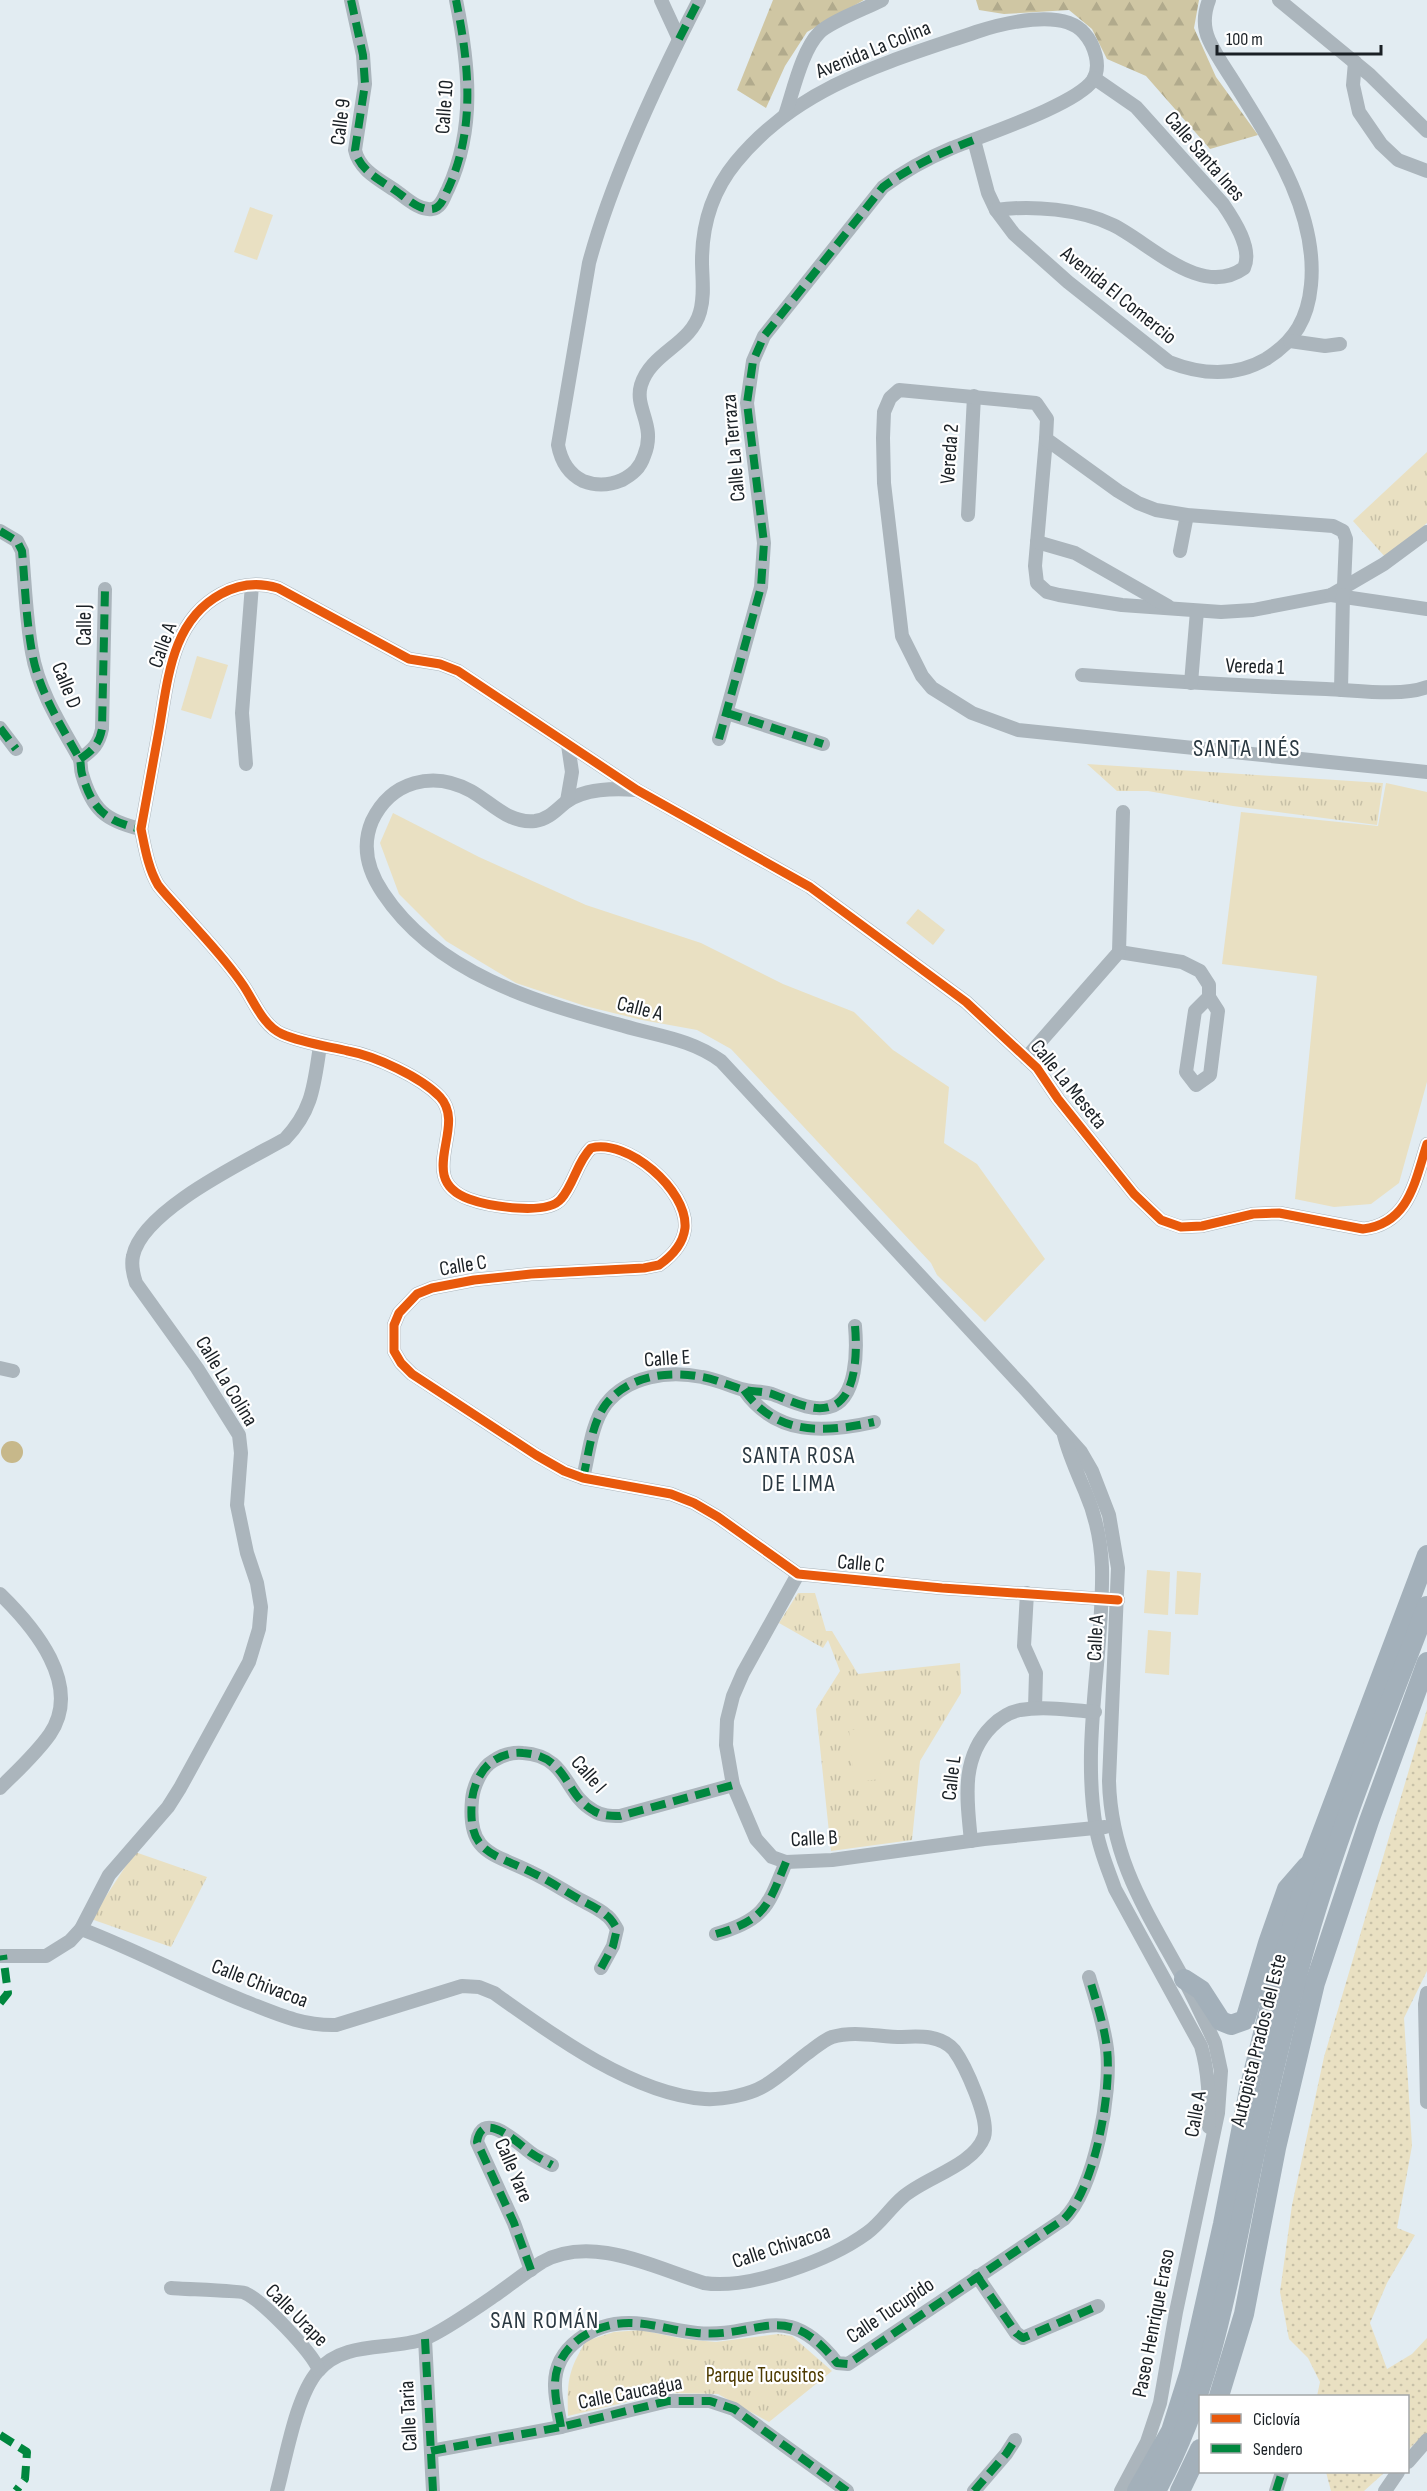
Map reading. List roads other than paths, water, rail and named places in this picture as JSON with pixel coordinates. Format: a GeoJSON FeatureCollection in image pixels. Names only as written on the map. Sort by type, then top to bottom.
{"type":"FeatureCollection","features":[{"type":"Feature","properties":{"kind":"highway"},"geometry":{"type":"LineString","coordinates":[[1137,2491],[1171,2431],[1190,2371],[1221,2236],[1249,2090],[1273,1993],[1311,1862],[1427,1555]]}},
{"type":"Feature","properties":{"kind":"highway","name":"Autopista Prados del Este"},"geometry":{"type":"LineString","coordinates":[[1156,2491],[1184,2434],[1213,2348],[1225,2303],[1256,2147],[1296,1979],[1350,1814],[1427,1606]]}},
{"type":"Feature","properties":{"kind":"highway","name":"Autopista Prados del Este"},"geometry":{"type":"LineString","coordinates":[[1220,2395],[1245,2314],[1276,2148],[1316,1983],[1369,1821],[1427,1662]]}},
{"type":"Feature","properties":{"kind":"highway"},"geometry":{"type":"LineString","coordinates":[[1184,1978],[1201,1990],[1221,2021],[1231,2025],[1245,2020],[1287,1889],[1297,1875],[1311,1862]]}},
{"type":"Feature","properties":{"kind":"highway"},"geometry":{"type":"LineString","coordinates":[[1180,2491],[1199,2451]]}},
{"type":"Feature","properties":{"kind":"street","name":"Calle 9"},"geometry":{"type":"LineString","coordinates":[[351,0],[363,55],[365,84],[355,150],[356,158],[365,169],[418,206],[432,209]]}},
{"type":"Feature","properties":{"kind":"street","name":"Calle 10"},"geometry":{"type":"LineString","coordinates":[[432,209],[440,205],[451,182],[466,127],[468,62],[456,0]]}},
{"type":"Feature","properties":{"kind":"street"},"geometry":{"type":"LineString","coordinates":[[661,0],[680,39]]}},
{"type":"Feature","properties":{"kind":"street","name":"Avenida La Colina"},"geometry":{"type":"LineString","coordinates":[[699,0],[628,155],[596,238],[558,446],[565,465],[583,481],[607,484],[632,475],[640,466],[650,439],[640,388],[650,366],[690,332],[700,312],[704,282],[704,223],[718,190],[734,164],[748,148],[786,116],[813,96],[864,70],[990,28],[1013,23],[1053,20],[1067,21],[1078,26],[1086,34],[1096,57],[1094,78]]}},
{"type":"Feature","properties":{"kind":"street"},"geometry":{"type":"LineString","coordinates":[[786,116],[799,74],[812,43],[820,32],[882,0]]}},
{"type":"Feature","properties":{"kind":"street","name":"Avenida El Comercio"},"geometry":{"type":"LineString","coordinates":[[974,140],[979,168],[996,210],[1014,234],[1041,259],[1169,362],[1187,369],[1226,373],[1260,362],[1290,342],[1304,318],[1311,290],[1312,249],[1294,192],[1265,132],[1208,39],[1204,13],[1209,0]]}},
{"type":"Feature","properties":{"kind":"street"},"geometry":{"type":"LineString","coordinates":[[1282,2],[1355,62],[1427,131]]}},
{"type":"Feature","properties":{"kind":"street"},"geometry":{"type":"LineString","coordinates":[[1355,62],[1353,85],[1359,112],[1381,144],[1398,160],[1427,171]]}},
{"type":"Feature","properties":{"kind":"street"},"geometry":{"type":"LineString","coordinates":[[974,140],[1074,98],[1094,78]]}},
{"type":"Feature","properties":{"kind":"street","name":"Calle Santa Ines"},"geometry":{"type":"LineString","coordinates":[[996,210],[1012,208],[1050,210],[1096,219],[1113,225],[1167,260],[1198,274],[1222,277],[1232,275],[1244,268],[1248,254],[1230,213],[1223,204],[1136,107],[1094,78]]}},
{"type":"Feature","properties":{"kind":"street","name":"Calle La Terraza"},"geometry":{"type":"LineString","coordinates":[[719,739],[761,587],[764,543],[747,403],[753,361],[769,329],[883,188],[897,177],[949,149],[974,140]]}},
{"type":"Feature","properties":{"kind":"street"},"geometry":{"type":"LineString","coordinates":[[1290,342],[1326,346],[1340,344]]}},
{"type":"Feature","properties":{"kind":"street"},"geometry":{"type":"LineString","coordinates":[[1427,532],[1384,564],[1339,592],[1253,610],[1197,611],[1122,605],[1047,591],[1037,583],[1035,566],[1047,419],[1036,403],[899,390],[890,398],[884,412],[884,483],[902,636],[922,676],[932,688],[972,713],[1018,730],[1427,772]]}},
{"type":"Feature","properties":{"kind":"street","name":"Vereda 2"},"geometry":{"type":"LineString","coordinates":[[968,514],[974,396]]}},
{"type":"Feature","properties":{"kind":"street"},"geometry":{"type":"LineString","coordinates":[[1046,439],[1138,503],[1156,510],[1186,515],[1333,526],[1343,531],[1346,539],[1339,592],[1341,690]]}},
{"type":"Feature","properties":{"kind":"street"},"geometry":{"type":"LineString","coordinates":[[1180,551],[1186,515]]}},
{"type":"Feature","properties":{"kind":"street","name":"Calle D"},"geometry":{"type":"LineString","coordinates":[[0,531],[17,541],[22,551],[32,652],[50,704],[80,759],[80,771],[90,797],[96,807],[112,821],[141,829]]}},
{"type":"Feature","properties":{"kind":"street"},"geometry":{"type":"LineString","coordinates":[[1037,542],[1083,557],[1169,607]]}},
{"type":"Feature","properties":{"kind":"street","name":"Calle A"},"geometry":{"type":"LineString","coordinates":[[320,1046],[280,1033],[268,1024],[242,983],[158,885],[146,855],[141,829],[172,660],[176,646],[189,622],[207,604],[227,591],[252,585],[264,584],[278,588],[409,659],[440,664],[458,671],[637,790]]}},
{"type":"Feature","properties":{"kind":"street"},"geometry":{"type":"LineString","coordinates":[[246,764],[242,713],[252,585]]}},
{"type":"Feature","properties":{"kind":"street","name":"Calle J"},"geometry":{"type":"LineString","coordinates":[[80,759],[92,751],[100,741],[102,729],[105,589]]}},
{"type":"Feature","properties":{"kind":"street"},"geometry":{"type":"LineString","coordinates":[[1339,592],[1427,609]]}},
{"type":"Feature","properties":{"kind":"street"},"geometry":{"type":"LineString","coordinates":[[1191,683],[1197,611]]}},
{"type":"Feature","properties":{"kind":"street","name":"Vereda 1"},"geometry":{"type":"LineString","coordinates":[[1082,675],[1341,690],[1415,691],[1427,687]]}},
{"type":"Feature","properties":{"kind":"street"},"geometry":{"type":"LineString","coordinates":[[727,713],[823,744]]}},
{"type":"Feature","properties":{"kind":"street"},"geometry":{"type":"LineString","coordinates":[[0,728],[16,749]]}},
{"type":"Feature","properties":{"kind":"street"},"geometry":{"type":"LineString","coordinates":[[567,801],[572,772],[568,745]]}},
{"type":"Feature","properties":{"kind":"street","name":"Calle A"},"geometry":{"type":"LineString","coordinates":[[637,790],[601,791],[567,801],[548,817],[537,821],[526,821],[504,814],[471,791],[456,785],[425,781],[408,784],[384,800],[372,822],[366,847],[371,873],[390,904],[411,928],[435,949],[472,972],[563,1008],[695,1044],[721,1061],[974,1333],[1081,1452],[1103,1496],[1117,1550],[1118,1600],[1109,1781],[1113,1826],[1134,1888],[1184,1978],[1215,2043],[1221,2071],[1218,2113],[1209,2157]]}},
{"type":"Feature","properties":{"kind":"street","name":"Calle La Meseta"},"geometry":{"type":"LineString","coordinates":[[637,790],[810,887],[966,1002],[1026,1058],[1146,1207],[1161,1220],[1181,1227],[1202,1226],[1254,1214],[1279,1213],[1363,1229],[1374,1228],[1392,1219],[1406,1204],[1412,1194],[1427,1144]]}},
{"type":"Feature","properties":{"kind":"street"},"geometry":{"type":"LineString","coordinates":[[1026,1058],[1119,952],[1123,812]]}},
{"type":"Feature","properties":{"kind":"street"},"geometry":{"type":"LineString","coordinates":[[1119,952],[1182,962],[1200,971],[1209,985],[1209,997],[1218,1011],[1213,1061],[1210,1075],[1196,1085],[1186,1072],[1192,1031],[1195,1011],[1209,997]]}},
{"type":"Feature","properties":{"kind":"street","name":"Calle C"},"geometry":{"type":"LineString","coordinates":[[320,1046],[351,1051],[395,1068],[438,1095],[445,1103],[449,1114],[443,1173],[448,1187],[472,1200],[521,1208],[541,1208],[553,1205],[561,1199],[585,1155],[591,1148],[599,1146],[610,1147],[632,1155],[651,1169],[670,1189],[682,1212],[685,1229],[676,1250],[659,1265],[474,1280],[432,1288],[417,1294],[406,1304],[394,1325],[394,1351],[401,1363],[412,1374],[564,1471],[583,1478],[671,1494],[694,1503],[718,1517],[798,1574],[931,1587],[1118,1600]]}},
{"type":"Feature","properties":{"kind":"street","name":"Calle La Colina"},"geometry":{"type":"LineString","coordinates":[[81,1929],[109,1875],[168,1807],[180,1788],[249,1662],[259,1629],[261,1607],[257,1584],[240,1526],[237,1504],[241,1453],[239,1435],[197,1368],[136,1283],[132,1271],[133,1255],[150,1227],[178,1203],[285,1139],[298,1126],[308,1110],[313,1092],[320,1046]]}},
{"type":"Feature","properties":{"kind":"street","name":"Calle E"},"geometry":{"type":"LineString","coordinates":[[583,1478],[592,1436],[604,1406],[628,1383],[661,1376],[702,1377],[744,1390],[764,1391],[813,1408],[830,1407],[843,1397],[850,1384],[857,1348],[855,1326]]}},
{"type":"Feature","properties":{"kind":"street","name":"Calle E"},"geometry":{"type":"LineString","coordinates":[[744,1390],[755,1406],[781,1420],[806,1429],[841,1429],[874,1422]]}},
{"type":"Feature","properties":{"kind":"street","name":"Calle A"},"geometry":{"type":"LineString","coordinates":[[1064,1433],[1070,1458],[1086,1492],[1096,1529],[1102,1566],[1091,1783],[1096,1829],[1105,1863],[1119,1896],[1201,2046],[1209,2096],[1209,2157]]}},
{"type":"Feature","properties":{"kind":"street","name":"Calle B"},"geometry":{"type":"LineString","coordinates":[[798,1574],[752,1656],[733,1696],[728,1720],[726,1745],[733,1785],[756,1839],[772,1857],[786,1862],[832,1860],[971,1841],[1113,1826]]}},
{"type":"Feature","properties":{"kind":"street"},"geometry":{"type":"LineString","coordinates":[[1027,1593],[1024,1646],[1036,1673],[1035,1708]]}},
{"type":"Feature","properties":{"kind":"street"},"geometry":{"type":"LineString","coordinates":[[0,1788],[51,1732],[59,1713],[61,1695],[60,1678],[41,1643],[3,1603]]}},
{"type":"Feature","properties":{"kind":"street","name":"Calle L"},"geometry":{"type":"LineString","coordinates":[[971,1841],[967,1788],[975,1749],[983,1736],[1002,1718],[1018,1710],[1035,1708],[1095,1712]]}},
{"type":"Feature","properties":{"kind":"street","name":"Calle I"},"geometry":{"type":"LineString","coordinates":[[601,1968],[613,1946],[617,1929],[608,1916],[530,1871],[490,1854],[481,1845],[475,1832],[471,1806],[472,1792],[484,1770],[490,1762],[516,1753],[531,1754],[546,1759],[559,1769],[584,1804],[606,1816],[620,1816],[733,1785]]}},
{"type":"Feature","properties":{"kind":"street"},"geometry":{"type":"LineString","coordinates":[[716,1934],[737,1928],[759,1916],[769,1904],[786,1862]]}},
{"type":"Feature","properties":{"kind":"street"},"geometry":{"type":"LineString","coordinates":[[0,1956],[46,1956],[70,1941],[81,1929]]}},
{"type":"Feature","properties":{"kind":"street","name":"Calle Chivacoa"},"geometry":{"type":"LineString","coordinates":[[81,1929],[215,1989],[296,2022],[317,2026],[336,2025],[462,1986],[479,1987],[494,1993],[590,2058],[638,2080],[696,2098],[728,2097],[763,2087],[829,2038],[845,2034],[938,2038],[954,2050],[982,2106],[986,2120],[985,2135],[976,2153],[902,2197],[868,2233],[815,2261],[741,2284],[722,2286],[704,2283],[600,2252],[560,2255],[543,2262],[483,2303],[424,2338],[361,2349],[342,2355],[319,2370],[310,2381],[294,2426],[277,2491]]}},
{"type":"Feature","properties":{"kind":"street","name":"Calle Tucupido"},"geometry":{"type":"LineString","coordinates":[[561,2427],[555,2385],[558,2369],[565,2353],[589,2331],[605,2325],[630,2323],[696,2333],[717,2333],[776,2323],[792,2327],[810,2337],[826,2349],[837,2363],[848,2364],[1064,2219],[1071,2212],[1083,2190],[1103,2114],[1108,2072],[1104,2026],[1089,1977]]}},
{"type":"Feature","properties":{"kind":"street"},"geometry":{"type":"LineString","coordinates":[[1427,1993],[1425,2004],[1427,2102]]}},
{"type":"Feature","properties":{"kind":"street","name":"Calle Yare"},"geometry":{"type":"LineString","coordinates":[[531,2270],[514,2223],[477,2142],[478,2135],[490,2128],[502,2130],[535,2156],[552,2165]]}},
{"type":"Feature","properties":{"kind":"street","name":"Paseo Henrique Eraso"},"geometry":{"type":"LineString","coordinates":[[1121,2491],[1148,2442],[1160,2403],[1176,2312],[1209,2157]]}},
{"type":"Feature","properties":{"kind":"street"},"geometry":{"type":"LineString","coordinates":[[977,2276],[1016,2334],[1023,2338],[1098,2306]]}},
{"type":"Feature","properties":{"kind":"street","name":"Calle Urape"},"geometry":{"type":"LineString","coordinates":[[171,2288],[243,2291],[263,2306],[297,2340],[315,2360],[319,2370]]}},
{"type":"Feature","properties":{"kind":"street","name":"Calle Taria"},"geometry":{"type":"LineString","coordinates":[[424,2338],[433,2491]]}},
{"type":"Feature","properties":{"kind":"street","name":"Calle Caucagua"},"geometry":{"type":"LineString","coordinates":[[431,2451],[561,2427],[668,2402],[710,2401],[734,2409],[847,2491]]}},
{"type":"Feature","properties":{"kind":"street"},"geometry":{"type":"LineString","coordinates":[[974,2491],[1015,2440]]}},
{"type":"Feature","properties":{"kind":"street"},"geometry":{"type":"LineString","coordinates":[[1409,2460],[1427,2440]]}},
{"type":"Feature","properties":{"kind":"street"},"geometry":{"type":"LineString","coordinates":[[1276,2491],[1282,2473]]}},
{"type":"Feature","properties":{"kind":"street"},"geometry":{"type":"LineString","coordinates":[[1385,2491],[1397,2473]]}},
{"type":"Feature","properties":{"kind":"district","name":"SANTA INÉS"},"geometry":{"type":"Point","coordinates":[1247,748]}},
{"type":"Feature","properties":{"kind":"district","name":"SANTA ROSA DE LIMA"},"geometry":{"type":"Point","coordinates":[799,1469]}},
{"type":"Feature","properties":{"kind":"district","name":"SAN ROMÁN"},"geometry":{"type":"Point","coordinates":[545,2320]}},
{"type":"Feature","properties":{"kind":"park label","name":"Parque Tucusitos"},"geometry":{"type":"Point","coordinates":[765,2375]}}]}
